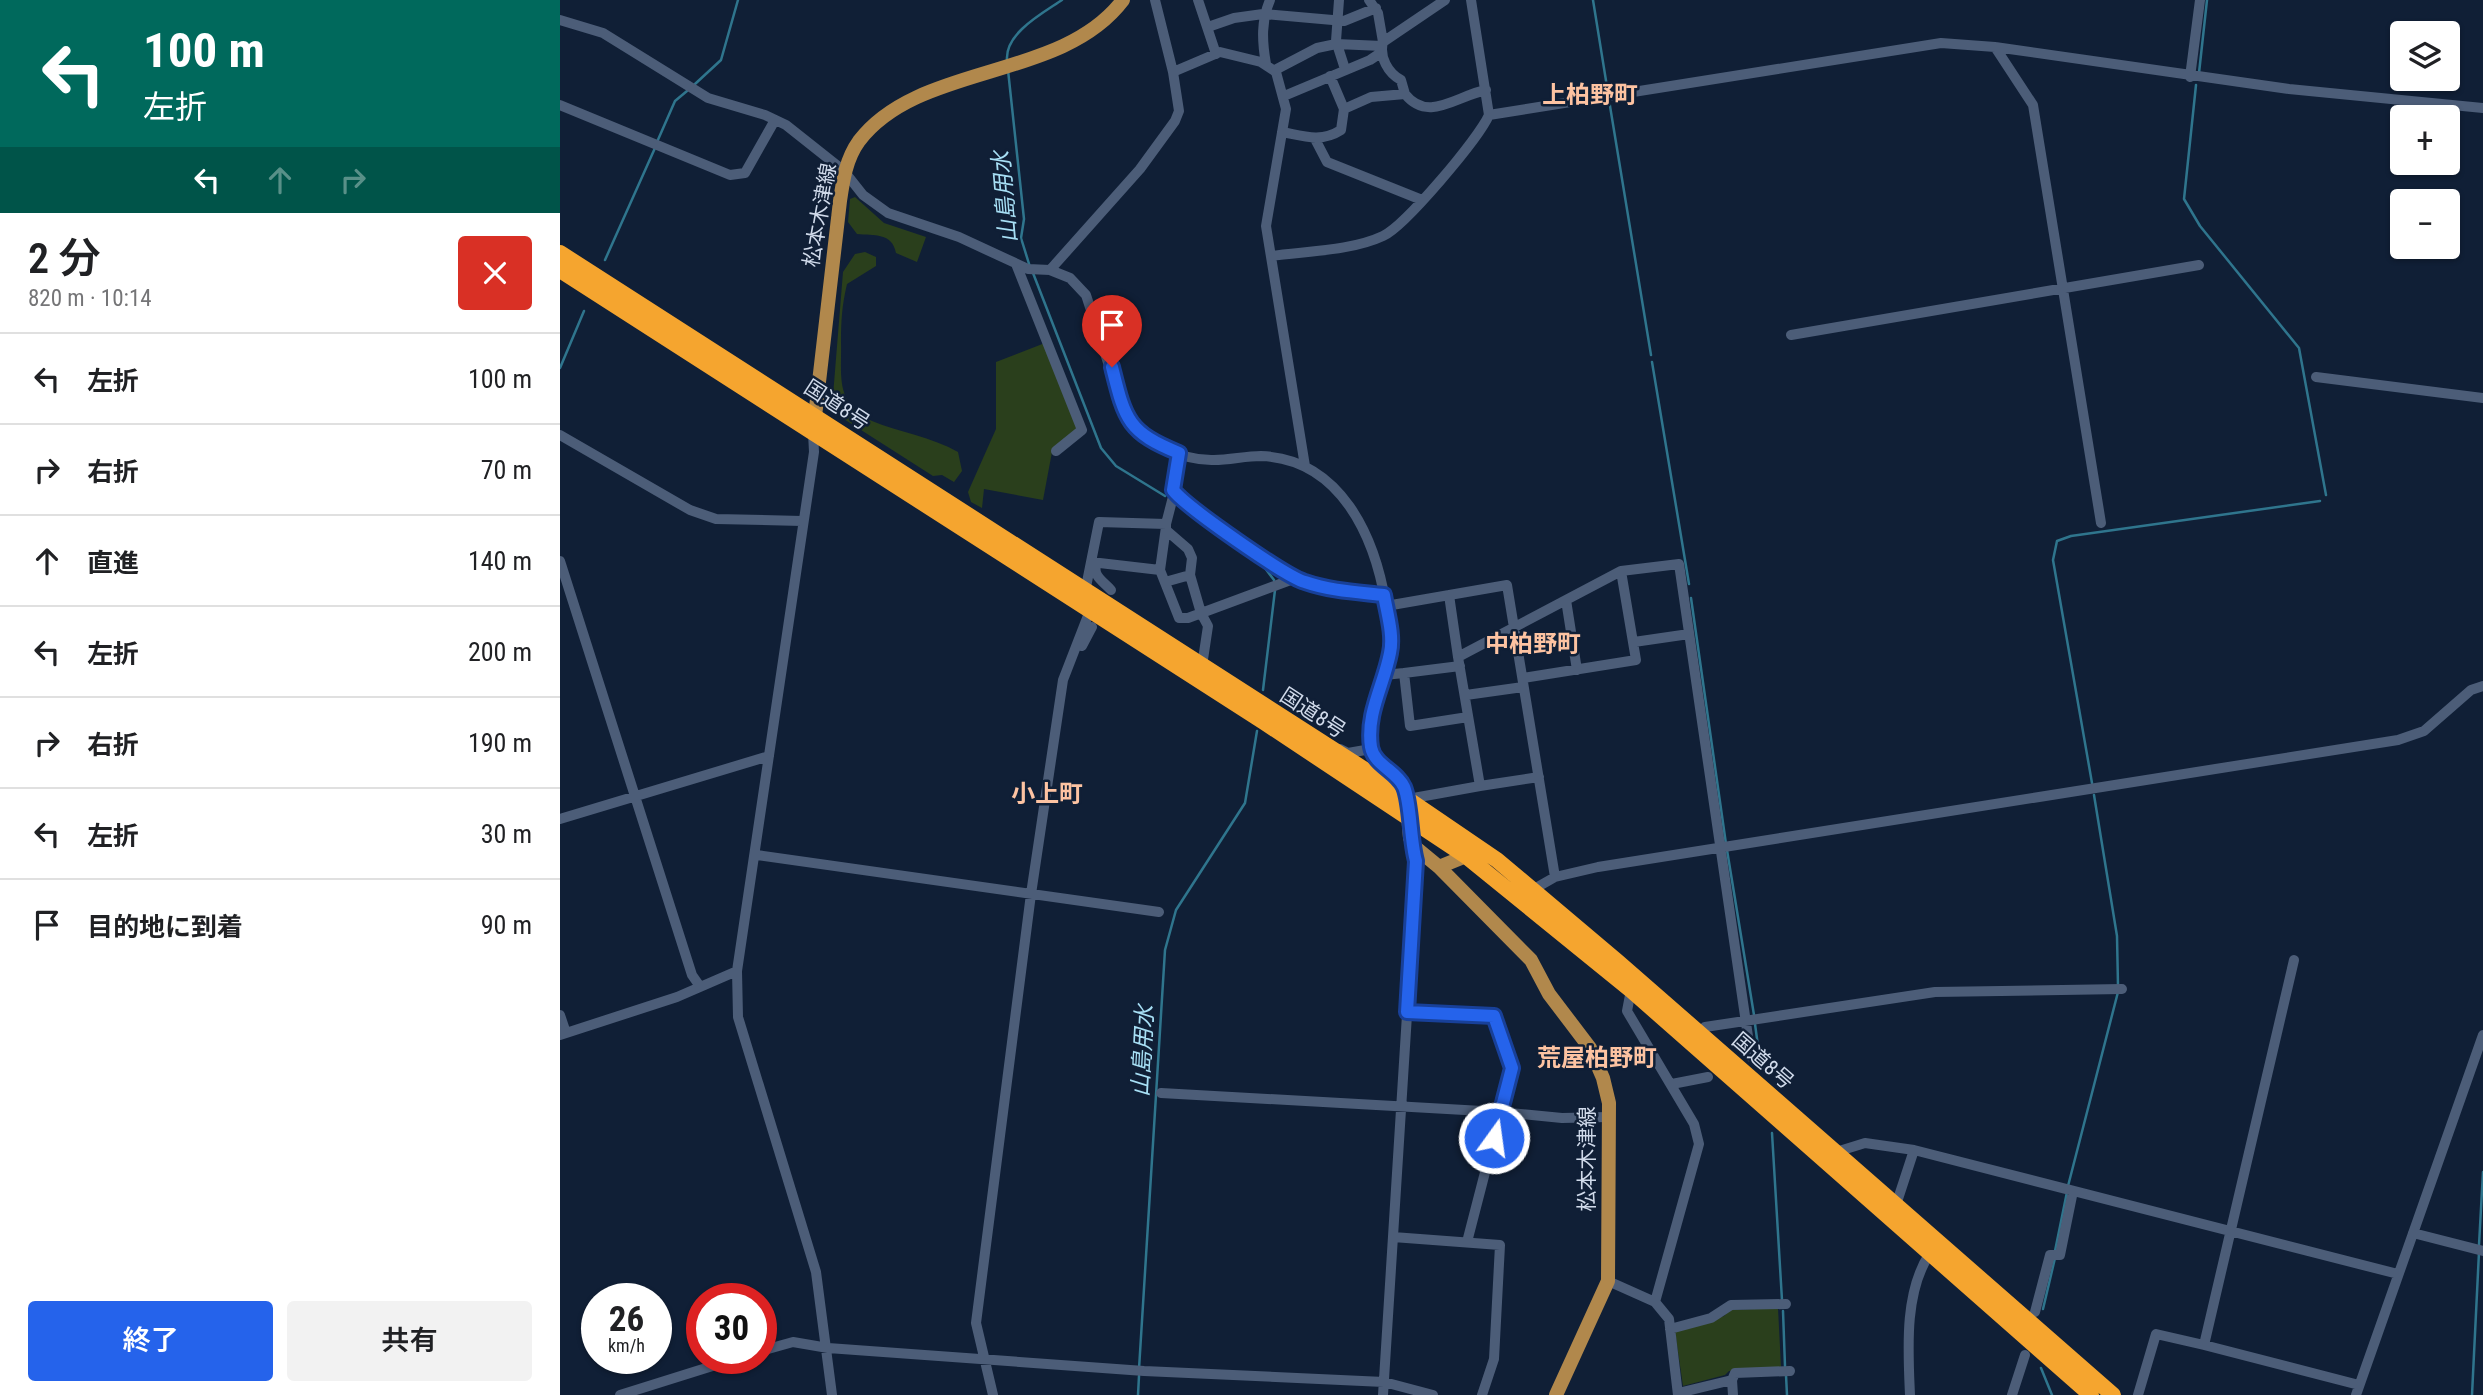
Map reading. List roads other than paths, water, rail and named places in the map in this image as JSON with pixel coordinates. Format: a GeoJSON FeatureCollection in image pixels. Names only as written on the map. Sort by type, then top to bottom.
{"type":"FeatureCollection","features":[{"type":"Feature","properties":{"kind":"highway","name":"国道8号"},"geometry":{"type":"LineString","coordinates":[[560,253],[1278,715],[1408,807],[1534,889],[2113,1395]]}},
{"type":"Feature","properties":{"kind":"highway","name":"国道8号"},"geometry":{"type":"LineString","coordinates":[[560,270],[813,433],[1091,620],[1408,807],[1631,990],[2091,1395]]}},
{"type":"Feature","properties":{"kind":"main road","name":"松本木津線"},"geometry":{"type":"LineString","coordinates":[[813,433],[844,171],[858,142],[881,117],[908,101],[1006,67],[1090,32],[1123,0]]}},
{"type":"Feature","properties":{"kind":"main road"},"geometry":{"type":"LineString","coordinates":[[1408,807],[1410,838]]}},
{"type":"Feature","properties":{"kind":"main road","name":"松本木津線"},"geometry":{"type":"LineString","coordinates":[[1410,838],[1425,858],[1439,867],[1498,930],[1524,951],[1549,993],[1590,1048],[1603,1078],[1609,1104],[1608,1281],[1556,1395]]}},
{"type":"Feature","properties":{"kind":"main road"},"geometry":{"type":"LineString","coordinates":[[1439,867],[1466,856]]}},
{"type":"Feature","properties":{"kind":"street"},"geometry":{"type":"LineString","coordinates":[[1050,270],[1140,169],[1175,121],[1178,111],[1173,72],[1155,0]]}},
{"type":"Feature","properties":{"kind":"street"},"geometry":{"type":"LineString","coordinates":[[1198,0],[1216,54]]}},
{"type":"Feature","properties":{"kind":"street"},"geometry":{"type":"LineString","coordinates":[[1270,0],[1263,14],[1262,44],[1284,96],[1286,109],[1266,226],[1305,466]]}},
{"type":"Feature","properties":{"kind":"street"},"geometry":{"type":"LineString","coordinates":[[1339,0],[1336,44],[1345,69]]}},
{"type":"Feature","properties":{"kind":"street"},"geometry":{"type":"LineString","coordinates":[[1284,96],[1370,60],[1382,47],[1445,0]]}},
{"type":"Feature","properties":{"kind":"street"},"geometry":{"type":"LineString","coordinates":[[1271,256],[1381,237],[1397,228],[1461,155],[1489,115],[1471,0]]}},
{"type":"Feature","properties":{"kind":"street"},"geometry":{"type":"LineString","coordinates":[[2190,77],[2200,0]]}},
{"type":"Feature","properties":{"kind":"street"},"geometry":{"type":"LineString","coordinates":[[1208,27],[1234,18],[1263,14],[1336,21],[1373,4],[1382,47],[1393,75],[1403,83],[1405,94],[1413,104],[1424,110],[1436,109],[1466,94],[1486,90]]}},
{"type":"Feature","properties":{"kind":"street"},"geometry":{"type":"LineString","coordinates":[[560,20],[603,33],[701,94],[775,120],[844,171],[863,195],[888,213],[959,237],[1016,264],[1032,269],[1050,270],[1070,278],[1086,295],[1126,418],[1134,428],[1158,445],[1201,460],[1266,457],[1305,466],[1331,486],[1361,524],[1373,545],[1385,600],[1391,650],[1375,696],[1371,749],[1377,760],[1398,776],[1408,807],[1480,786],[1539,777]]}},
{"type":"Feature","properties":{"kind":"street"},"geometry":{"type":"LineString","coordinates":[[1489,115],[1941,43],[1995,47],[2190,77],[2483,108]]}},
{"type":"Feature","properties":{"kind":"street"},"geometry":{"type":"LineString","coordinates":[[1173,72],[1216,54],[1229,53],[1270,67],[1317,48],[1336,44],[1382,47]]}},
{"type":"Feature","properties":{"kind":"street"},"geometry":{"type":"LineString","coordinates":[[1995,47],[2033,105],[2102,523]]}},
{"type":"Feature","properties":{"kind":"street"},"geometry":{"type":"LineString","coordinates":[[1282,132],[1315,139],[1341,130],[1344,109],[1330,76]]}},
{"type":"Feature","properties":{"kind":"street"},"geometry":{"type":"LineString","coordinates":[[1344,109],[1371,97],[1405,94]]}},
{"type":"Feature","properties":{"kind":"street"},"geometry":{"type":"LineString","coordinates":[[560,105],[730,175],[745,173],[775,120]]}},
{"type":"Feature","properties":{"kind":"street"},"geometry":{"type":"LineString","coordinates":[[1315,139],[1327,162],[1422,200]]}},
{"type":"Feature","properties":{"kind":"street"},"geometry":{"type":"LineString","coordinates":[[1016,264],[1082,429],[1056,451]]}},
{"type":"Feature","properties":{"kind":"street"},"geometry":{"type":"LineString","coordinates":[[1791,335],[2199,265]]}},
{"type":"Feature","properties":{"kind":"street"},"geometry":{"type":"LineString","coordinates":[[2316,377],[2483,398]]}},
{"type":"Feature","properties":{"kind":"street"},"geometry":{"type":"LineString","coordinates":[[813,433],[814,452],[802,521],[757,855],[737,971],[738,1017],[816,1272],[832,1395]]}},
{"type":"Feature","properties":{"kind":"street"},"geometry":{"type":"LineString","coordinates":[[560,435],[690,510],[716,519],[802,521]]}},
{"type":"Feature","properties":{"kind":"street"},"geometry":{"type":"LineString","coordinates":[[1179,453],[1160,570],[1180,618],[1201,613],[1296,578]]}},
{"type":"Feature","properties":{"kind":"street"},"geometry":{"type":"LineString","coordinates":[[1174,493],[1194,510],[1296,578],[1330,589],[1385,600],[1450,595],[1507,585],[1555,877]]}},
{"type":"Feature","properties":{"kind":"street"},"geometry":{"type":"LineString","coordinates":[[1111,590],[1094,571],[1099,523],[1166,526],[1188,549],[1192,558],[1190,575],[1201,613],[1208,626],[1202,666]]}},
{"type":"Feature","properties":{"kind":"street"},"geometry":{"type":"LineString","coordinates":[[560,561],[692,975],[699,985]]}},
{"type":"Feature","properties":{"kind":"street"},"geometry":{"type":"LineString","coordinates":[[1085,592],[1094,562]]}},
{"type":"Feature","properties":{"kind":"street"},"geometry":{"type":"LineString","coordinates":[[1094,562],[1160,570]]}},
{"type":"Feature","properties":{"kind":"street"},"geometry":{"type":"LineString","coordinates":[[1384,675],[1459,662],[1515,625],[1621,571],[1679,564],[1725,848],[1751,1057]]}},
{"type":"Feature","properties":{"kind":"street"},"geometry":{"type":"LineString","coordinates":[[1466,695],[1577,670],[1636,660],[1621,571]]}},
{"type":"Feature","properties":{"kind":"street"},"geometry":{"type":"LineString","coordinates":[[1165,582],[1190,575]]}},
{"type":"Feature","properties":{"kind":"street"},"geometry":{"type":"LineString","coordinates":[[1450,595],[1480,786]]}},
{"type":"Feature","properties":{"kind":"street"},"geometry":{"type":"LineString","coordinates":[[1566,600],[1577,670]]}},
{"type":"Feature","properties":{"kind":"street"},"geometry":{"type":"LineString","coordinates":[[993,1395],[976,1323],[1031,894],[1063,680],[1091,620]]}},
{"type":"Feature","properties":{"kind":"street"},"geometry":{"type":"LineString","coordinates":[[1634,642],[1689,634]]}},
{"type":"Feature","properties":{"kind":"street"},"geometry":{"type":"LineString","coordinates":[[1404,673],[1410,726],[1468,717]]}},
{"type":"Feature","properties":{"kind":"street"},"geometry":{"type":"LineString","coordinates":[[1534,889],[1555,877],[2398,740],[2424,731],[2471,690],[2483,686]]}},
{"type":"Feature","properties":{"kind":"street"},"geometry":{"type":"LineString","coordinates":[[1278,715],[1299,722],[1348,753],[1371,749]]}},
{"type":"Feature","properties":{"kind":"street"},"geometry":{"type":"LineString","coordinates":[[560,819],[769,756]]}},
{"type":"Feature","properties":{"kind":"street"},"geometry":{"type":"LineString","coordinates":[[1383,1395],[1416,861],[1410,838]]}},
{"type":"Feature","properties":{"kind":"street"},"geometry":{"type":"LineString","coordinates":[[757,855],[1159,912]]}},
{"type":"Feature","properties":{"kind":"street"},"geometry":{"type":"LineString","coordinates":[[2204,1345],[2294,960]]}},
{"type":"Feature","properties":{"kind":"street"},"geometry":{"type":"LineString","coordinates":[[560,1015],[563,1034],[677,997],[699,985],[737,971]]}},
{"type":"Feature","properties":{"kind":"street"},"geometry":{"type":"LineString","coordinates":[[1631,990],[1627,1011],[1694,1124],[1699,1144],[1655,1302]]}},
{"type":"Feature","properties":{"kind":"street"},"geometry":{"type":"LineString","coordinates":[[1700,1033],[1705,1027],[1935,992],[2118,990]]}},
{"type":"Feature","properties":{"kind":"street"},"geometry":{"type":"LineString","coordinates":[[1407,1012],[1494,1016],[1512,1068],[1467,1242]]}},
{"type":"Feature","properties":{"kind":"street"},"geometry":{"type":"LineString","coordinates":[[2138,1395],[2156,1334],[2204,1345],[2357,1390],[2483,1035]]}},
{"type":"Feature","properties":{"kind":"street"},"geometry":{"type":"LineString","coordinates":[[1672,1084],[1708,1077]]}},
{"type":"Feature","properties":{"kind":"street"},"geometry":{"type":"LineString","coordinates":[[1161,1093],[1500,1112],[1562,1118],[1608,1117]]}},
{"type":"Feature","properties":{"kind":"street"},"geometry":{"type":"LineString","coordinates":[[1836,1152],[1865,1143],[1914,1150],[2398,1274]]}},
{"type":"Feature","properties":{"kind":"street"},"geometry":{"type":"LineString","coordinates":[[1896,1205],[1914,1150]]}},
{"type":"Feature","properties":{"kind":"street"},"geometry":{"type":"LineString","coordinates":[[2035,1312],[2055,1255],[2069,1190]]}},
{"type":"Feature","properties":{"kind":"street"},"geometry":{"type":"LineString","coordinates":[[2413,1233],[2479,1250]]}},
{"type":"Feature","properties":{"kind":"street"},"geometry":{"type":"LineString","coordinates":[[1393,1237],[1500,1245],[1494,1359],[1482,1395]]}},
{"type":"Feature","properties":{"kind":"street"},"geometry":{"type":"LineString","coordinates":[[1910,1395],[1908,1338],[1921,1268],[1930,1254]]}},
{"type":"Feature","properties":{"kind":"street"},"geometry":{"type":"LineString","coordinates":[[1608,1281],[1655,1302],[1668,1319],[1678,1394],[1732,1380]]}},
{"type":"Feature","properties":{"kind":"street"},"geometry":{"type":"LineString","coordinates":[[1670,1329],[1711,1318],[1731,1305],[1786,1304]]}},
{"type":"Feature","properties":{"kind":"street"},"geometry":{"type":"LineString","coordinates":[[777,1347],[793,1342],[828,1348],[1139,1370],[1384,1382],[1433,1395]]}},
{"type":"Feature","properties":{"kind":"street"},"geometry":{"type":"LineString","coordinates":[[2012,1395],[2025,1355]]}},
{"type":"Feature","properties":{"kind":"street"},"geometry":{"type":"LineString","coordinates":[[1733,1395],[1732,1380],[1735,1374],[1790,1371]]}},
{"type":"Feature","properties":{"kind":"street"},"geometry":{"type":"LineString","coordinates":[[620,1395],[687,1374]]}},
{"type":"Feature","properties":{"kind":"waterway"},"geometry":{"type":"LineString","coordinates":[[695,84],[721,60],[738,0]]}},
{"type":"Feature","properties":{"kind":"waterway","name":"山島用水"},"geometry":{"type":"LineString","coordinates":[[1007,60],[1008,50],[1019,33],[1062,0]]}},
{"type":"Feature","properties":{"kind":"waterway"},"geometry":{"type":"LineString","coordinates":[[1593,0],[1608,93]]}},
{"type":"Feature","properties":{"kind":"waterway"},"geometry":{"type":"LineString","coordinates":[[2199,73],[2207,0]]}},
{"type":"Feature","properties":{"kind":"waterway","name":"山島用水"},"geometry":{"type":"LineString","coordinates":[[1008,70],[1024,219],[1021,238],[1030,267]]}},
{"type":"Feature","properties":{"kind":"waterway"},"geometry":{"type":"LineString","coordinates":[[2196,85],[2184,199],[2200,226],[2299,348],[2326,495]]}},
{"type":"Feature","properties":{"kind":"waterway"},"geometry":{"type":"LineString","coordinates":[[657,142],[675,101],[687,91]]}},
{"type":"Feature","properties":{"kind":"waterway"},"geometry":{"type":"LineString","coordinates":[[1609,100],[1651,355]]}},
{"type":"Feature","properties":{"kind":"waterway"},"geometry":{"type":"LineString","coordinates":[[605,260],[655,148]]}},
{"type":"Feature","properties":{"kind":"waterway","name":"山島用水"},"geometry":{"type":"LineString","coordinates":[[1033,273],[1101,448],[1116,466],[1165,496]]}},
{"type":"Feature","properties":{"kind":"waterway"},"geometry":{"type":"LineString","coordinates":[[560,368],[584,311]]}},
{"type":"Feature","properties":{"kind":"waterway"},"geometry":{"type":"LineString","coordinates":[[1652,362],[1689,584]]}},
{"type":"Feature","properties":{"kind":"waterway"},"geometry":{"type":"LineString","coordinates":[[2092,783],[2053,560],[2057,541],[2071,536],[2320,501]]}},
{"type":"Feature","properties":{"kind":"waterway","name":"山島用水"},"geometry":{"type":"LineString","coordinates":[[1259,560],[1274,580]]}},
{"type":"Feature","properties":{"kind":"waterway","name":"山島用水"},"geometry":{"type":"LineString","coordinates":[[1263,690],[1275,590]]}},
{"type":"Feature","properties":{"kind":"waterway"},"geometry":{"type":"LineString","coordinates":[[1691,598],[1726,844]]}},
{"type":"Feature","properties":{"kind":"waterway","name":"山島用水"},"geometry":{"type":"LineString","coordinates":[[1139,1369],[1165,950],[1176,910],[1245,803],[1257,731]]}},
{"type":"Feature","properties":{"kind":"waterway"},"geometry":{"type":"LineString","coordinates":[[2094,795],[2117,936],[2118,986]]}},
{"type":"Feature","properties":{"kind":"waterway"},"geometry":{"type":"LineString","coordinates":[[1727,850],[1754,1015]]}},
{"type":"Feature","properties":{"kind":"waterway"},"geometry":{"type":"LineString","coordinates":[[2068,1186],[2118,992]]}},
{"type":"Feature","properties":{"kind":"waterway"},"geometry":{"type":"LineString","coordinates":[[1755,1024],[1761,1068]]}},
{"type":"Feature","properties":{"kind":"waterway"},"geometry":{"type":"LineString","coordinates":[[1772,1133],[1782,1300]]}},
{"type":"Feature","properties":{"kind":"waterway"},"geometry":{"type":"LineString","coordinates":[[2479,1245],[2483,1172]]}},
{"type":"Feature","properties":{"kind":"waterway"},"geometry":{"type":"LineString","coordinates":[[2055,1251],[2067,1192]]}},
{"type":"Feature","properties":{"kind":"waterway"},"geometry":{"type":"LineString","coordinates":[[2472,1395],[2479,1252]]}},
{"type":"Feature","properties":{"kind":"waterway"},"geometry":{"type":"LineString","coordinates":[[2043,1309],[2055,1258]]}},
{"type":"Feature","properties":{"kind":"waterway"},"geometry":{"type":"LineString","coordinates":[[1783,1311],[1785,1366]]}},
{"type":"Feature","properties":{"kind":"waterway"},"geometry":{"type":"LineString","coordinates":[[2041,1368],[2052,1395]]}},
{"type":"Feature","properties":{"kind":"waterway"},"geometry":{"type":"LineString","coordinates":[[1786,1375],[1787,1395]]}},
{"type":"Feature","properties":{"kind":"waterway","name":"山島用水"},"geometry":{"type":"LineString","coordinates":[[1138,1395],[1139,1376]]}},
{"type":"Feature","properties":{"kind":"district","name":"上柏野町"},"geometry":{"type":"Point","coordinates":[1590,95]}},
{"type":"Feature","properties":{"kind":"district","name":"中柏野町"},"geometry":{"type":"Point","coordinates":[1533,644]}},
{"type":"Feature","properties":{"kind":"district","name":"小上町"},"geometry":{"type":"Point","coordinates":[1047,794]}},
{"type":"Feature","properties":{"kind":"district","name":"荒屋柏野町"},"geometry":{"type":"Point","coordinates":[1597,1058]}}]}
